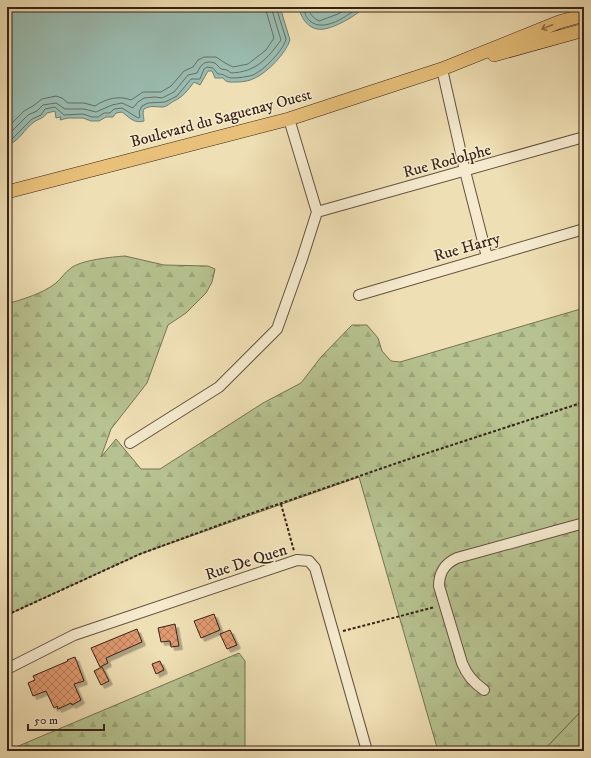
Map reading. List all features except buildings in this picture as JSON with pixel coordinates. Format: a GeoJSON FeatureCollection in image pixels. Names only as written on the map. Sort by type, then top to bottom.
{"type":"FeatureCollection","features":[{"type":"Feature","properties":{"kind":"main road","name":"Boulevard du Saguenay Ouest"},"geometry":{"type":"LineString","coordinates":[[442,69],[559,22],[584,15]]}},
{"type":"Feature","properties":{"kind":"main road","name":"Boulevard du Saguenay Ouest"},"geometry":{"type":"LineString","coordinates":[[7,192],[289,119],[442,69],[524,48],[584,30]]}},
{"type":"Feature","properties":{"kind":"street"},"geometry":{"type":"LineString","coordinates":[[442,69],[465,171],[487,257]]}},
{"type":"Feature","properties":{"kind":"street"},"geometry":{"type":"LineString","coordinates":[[130,443],[219,387],[277,329],[317,212],[289,119]]}},
{"type":"Feature","properties":{"kind":"street","name":"Rue Rodolphe"},"geometry":{"type":"LineString","coordinates":[[317,212],[584,137]]}},
{"type":"Feature","properties":{"kind":"street","name":"Rue Harry"},"geometry":{"type":"LineString","coordinates":[[360,295],[584,229]]}},
{"type":"Feature","properties":{"kind":"street"},"geometry":{"type":"LineString","coordinates":[[484,690],[466,674],[462,663],[439,586],[439,579],[445,566],[450,561],[464,556],[584,523]]}},
{"type":"Feature","properties":{"kind":"street","name":"Rue De Quen"},"geometry":{"type":"LineString","coordinates":[[7,669],[74,635],[297,560],[309,561],[315,568],[367,751]]}},
{"type":"Feature","properties":{"kind":"path"},"geometry":{"type":"LineString","coordinates":[[7,615],[140,554],[403,461],[584,402]]}},
{"type":"Feature","properties":{"kind":"path"},"geometry":{"type":"LineString","coordinates":[[281,504],[297,560]]}},
{"type":"Feature","properties":{"kind":"path"},"geometry":{"type":"LineString","coordinates":[[334,634],[444,604]]}},
{"type":"Feature","properties":{"kind":"green space"},"geometry":{"type":"Polygon","coordinates":[[[125,256],[164,265],[208,266],[215,269],[212,282],[206,293],[186,313],[168,325],[147,383],[111,429],[101,457],[116,439],[141,469],[160,469],[263,403],[301,383],[321,357],[352,325],[367,325],[378,338],[382,351],[391,361],[400,362],[584,308],[584,708],[543,751],[438,751],[359,477],[140,554],[7,615],[7,304],[32,296],[51,287],[76,265],[97,259],[125,256]]]}},
{"type":"Feature","properties":{"kind":"green space"},"geometry":{"type":"Polygon","coordinates":[[[239,653],[245,661],[245,751],[10,751],[16,747],[239,653]]]}},
{"type":"Feature","properties":{"kind":"green space"},"geometry":{"type":"Polygon","coordinates":[[[584,708],[584,751],[543,751],[584,708]]]}},
{"type":"Feature","properties":{"kind":"water"},"geometry":{"type":"Polygon","coordinates":[[[7,7],[280,7],[290,40],[285,51],[276,62],[255,78],[244,82],[229,82],[223,78],[215,78],[212,71],[208,71],[200,85],[194,82],[183,95],[167,106],[144,109],[144,121],[134,121],[122,112],[116,113],[113,117],[106,117],[99,121],[91,121],[83,118],[68,118],[60,120],[61,117],[56,118],[55,111],[47,113],[34,122],[15,141],[7,145],[7,7]]]}},
{"type":"Feature","properties":{"kind":"water"},"geometry":{"type":"Polygon","coordinates":[[[301,7],[364,7],[355,15],[335,26],[317,29],[306,23],[300,12],[301,7]]]}}]}
